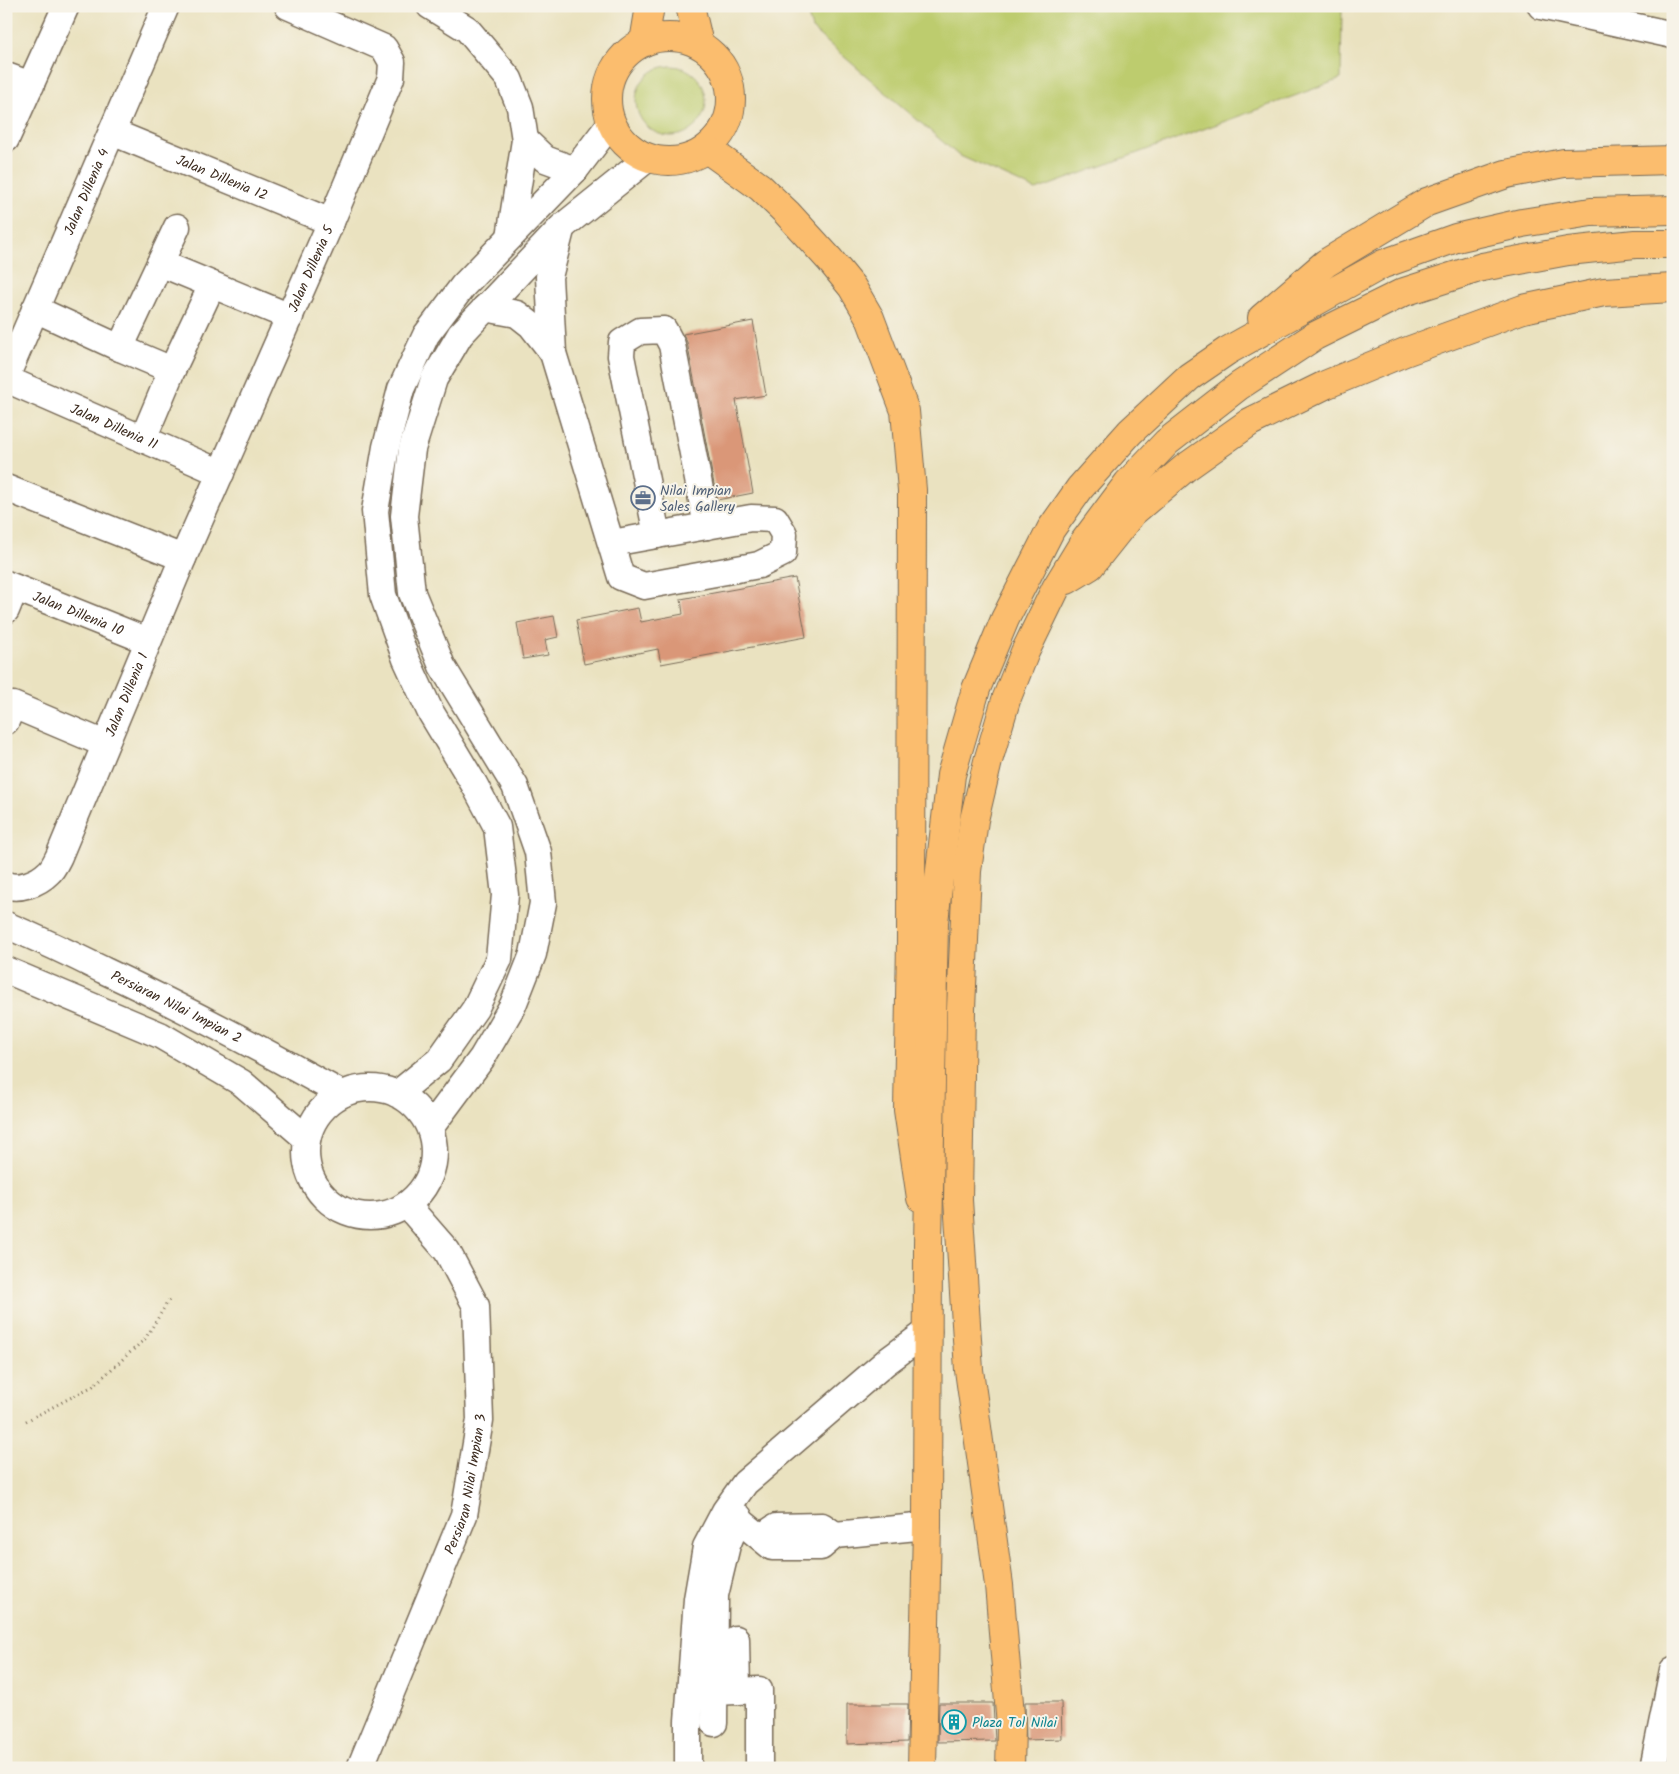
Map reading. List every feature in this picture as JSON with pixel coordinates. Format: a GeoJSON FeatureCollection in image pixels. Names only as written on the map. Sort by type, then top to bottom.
{"type":"FeatureCollection","features":[{"type":"Feature","properties":{"kind":"main road"},"geometry":{"type":"LineString","coordinates":[[644,42],[650,6]]}},
{"type":"Feature","properties":{"kind":"main road"},"geometry":{"type":"LineString","coordinates":[[690,6],[699,44]]}},
{"type":"Feature","properties":{"kind":"main road"},"geometry":{"type":"LineString","coordinates":[[662,37],[681,37],[699,44],[712,54],[723,68],[730,84],[731,101],[728,119],[720,135],[707,149],[694,157],[663,162],[648,158],[632,150],[620,138],[611,123],[607,104],[608,85],[615,67],[628,52],[644,42],[662,37]]}},
{"type":"Feature","properties":{"kind":"main road"},"geometry":{"type":"LineString","coordinates":[[707,149],[760,187],[787,213],[852,287],[870,318],[905,412],[912,490],[911,941],[908,1110],[928,1244]]}},
{"type":"Feature","properties":{"kind":"main road"},"geometry":{"type":"LineString","coordinates":[[1226,351],[1277,304],[1326,263],[1427,202],[1506,174],[1564,163],[1673,160]]}},
{"type":"Feature","properties":{"kind":"main road"},"geometry":{"type":"LineString","coordinates":[[922,1768],[927,1526],[928,1244],[934,922],[951,776],[976,689],[1005,619],[1051,529],[1080,488],[1130,432],[1149,414],[1189,377],[1226,351],[1383,264],[1456,238],[1522,223],[1591,212],[1673,210]]}},
{"type":"Feature","properties":{"kind":"main road"},"geometry":{"type":"LineString","coordinates":[[1010,1768],[1011,1726],[999,1585],[969,1370],[958,1200],[961,1009],[967,871],[976,812],[988,761],[1006,700],[1025,652],[1056,588],[1084,542],[1128,483],[1167,442],[1239,386],[1316,336],[1404,292],[1482,267],[1568,251],[1635,244],[1673,244]]}},
{"type":"Feature","properties":{"kind":"main road"},"geometry":{"type":"LineString","coordinates":[[1056,588],[1090,566],[1133,512],[1185,468],[1250,422],[1325,385],[1405,352],[1524,309],[1604,292],[1673,288]]}},
{"type":"Feature","properties":{"kind":"street"},"geometry":{"type":"LineString","coordinates":[[6,139],[66,6]]}},
{"type":"Feature","properties":{"kind":"street","name":"Jalan Dillenia 4"},"geometry":{"type":"LineString","coordinates":[[6,378],[166,6]]}},
{"type":"Feature","properties":{"kind":"street","name":"Jalan Dillenia 5"},"geometry":{"type":"LineString","coordinates":[[221,473],[331,222],[391,78],[388,55],[288,6]]}},
{"type":"Feature","properties":{"kind":"street"},"geometry":{"type":"LineString","coordinates":[[430,6],[464,17],[508,79],[520,107],[525,140],[510,237]]}},
{"type":"Feature","properties":{"kind":"street"},"geometry":{"type":"LineString","coordinates":[[1541,6],[1673,35]]}},
{"type":"Feature","properties":{"kind":"street"},"geometry":{"type":"LineString","coordinates":[[6,76],[30,85]]}},
{"type":"Feature","properties":{"kind":"street"},"geometry":{"type":"LineString","coordinates":[[398,1094],[439,1060],[475,1009],[499,960],[505,895],[497,826],[430,711],[406,659],[383,595],[375,511],[386,447],[401,389],[426,335],[463,286],[575,170],[611,123]]}},
{"type":"Feature","properties":{"kind":"street","name":"Jalan Dillenia 12"},"geometry":{"type":"LineString","coordinates":[[112,132],[331,222]]}},
{"type":"Feature","properties":{"kind":"street"},"geometry":{"type":"LineString","coordinates":[[525,140],[545,159],[575,170]]}},
{"type":"Feature","properties":{"kind":"street"},"geometry":{"type":"LineString","coordinates":[[430,1128],[482,1058],[513,1006],[533,954],[543,903],[538,852],[516,786],[442,666],[412,593],[404,516],[412,449],[434,379],[460,335],[562,227],[648,158]]}},
{"type":"Feature","properties":{"kind":"street"},"geometry":{"type":"LineString","coordinates":[[120,348],[177,226]]}},
{"type":"Feature","properties":{"kind":"street"},"geometry":{"type":"LineString","coordinates":[[562,227],[549,277],[553,353],[621,577],[644,586],[759,565],[783,553],[784,534],[775,519],[751,518],[612,543]]}},
{"type":"Feature","properties":{"kind":"street"},"geometry":{"type":"LineString","coordinates":[[160,264],[290,317]]}},
{"type":"Feature","properties":{"kind":"street"},"geometry":{"type":"LineString","coordinates":[[143,439],[172,370],[212,285]]}},
{"type":"Feature","properties":{"kind":"street"},"geometry":{"type":"LineString","coordinates":[[485,308],[516,314],[531,325],[553,353]]}},
{"type":"Feature","properties":{"kind":"street"},"geometry":{"type":"LineString","coordinates":[[35,309],[172,370]]}},
{"type":"Feature","properties":{"kind":"street"},"geometry":{"type":"LineString","coordinates":[[657,535],[621,356],[622,342],[640,331],[664,330],[672,345],[707,526]]}},
{"type":"Feature","properties":{"kind":"street","name":"Jalan Dillenia 11"},"geometry":{"type":"LineString","coordinates":[[6,378],[221,473]]}},
{"type":"Feature","properties":{"kind":"street","name":"Jalan Dillenia 1"},"geometry":{"type":"LineString","coordinates":[[6,886],[12,888],[32,884],[48,873],[59,856],[148,641],[221,473]]}},
{"type":"Feature","properties":{"kind":"street"},"geometry":{"type":"LineString","coordinates":[[6,488],[184,558]]}},
{"type":"Feature","properties":{"kind":"street","name":"Jalan Dillenia 10"},"geometry":{"type":"LineString","coordinates":[[9,594],[148,641]]}},
{"type":"Feature","properties":{"kind":"street"},"geometry":{"type":"LineString","coordinates":[[8,710],[105,744]]}},
{"type":"Feature","properties":{"kind":"street","name":"Persiaran Nilai Impian 2"},"geometry":{"type":"LineString","coordinates":[[6,925],[174,1003],[342,1094]]}},
{"type":"Feature","properties":{"kind":"street"},"geometry":{"type":"LineString","coordinates":[[6,970],[160,1035],[242,1083],[307,1139]]}},
{"type":"Feature","properties":{"kind":"street"},"geometry":{"type":"LineString","coordinates":[[160,1035],[174,1003]]}},
{"type":"Feature","properties":{"kind":"street"},"geometry":{"type":"LineString","coordinates":[[379,1088],[398,1094],[422,1114],[430,1128],[434,1149],[432,1170],[422,1190],[407,1205],[390,1214],[371,1217],[352,1214],[335,1206],[320,1194],[310,1177],[306,1158],[307,1139],[314,1120],[326,1105],[342,1094],[360,1089],[379,1088]]}},
{"type":"Feature","properties":{"kind":"street","name":"Persiaran Nilai Impian 3"},"geometry":{"type":"LineString","coordinates":[[360,1768],[464,1516],[480,1420],[476,1306],[447,1250],[407,1205]]}},
{"type":"Feature","properties":{"kind":"street"},"geometry":{"type":"LineString","coordinates":[[726,1691],[715,1595],[727,1545],[742,1511],[775,1477],[816,1441],[854,1412],[928,1341]]}},
{"type":"Feature","properties":{"kind":"street"},"geometry":{"type":"LineString","coordinates":[[688,1768],[688,1712],[697,1599],[706,1547],[725,1511],[745,1483],[886,1362],[928,1341]]}},
{"type":"Feature","properties":{"kind":"street"},"geometry":{"type":"LineString","coordinates":[[738,1519],[772,1547],[821,1547],[835,1535],[927,1526]]}},
{"type":"Feature","properties":{"kind":"street"},"geometry":{"type":"LineString","coordinates":[[714,1723],[726,1691],[736,1639]]}},
{"type":"Feature","properties":{"kind":"street"},"geometry":{"type":"LineString","coordinates":[[1653,1768],[1673,1670]]}},
{"type":"Feature","properties":{"kind":"street"},"geometry":{"type":"LineString","coordinates":[[726,1691],[760,1690],[759,1768]]}},
{"type":"Feature","properties":{"kind":"path"},"geometry":{"type":"LineString","coordinates":[[26,1421],[92,1386],[145,1339],[168,1300]]}},
{"type":"Feature","properties":{"kind":"green space"},"geometry":{"type":"Polygon","coordinates":[[[805,6],[1342,6],[1341,79],[1036,190],[958,155],[812,29],[805,6]]]}},
{"type":"Feature","properties":{"kind":"green space"},"geometry":{"type":"Polygon","coordinates":[[[671,66],[684,69],[696,76],[703,88],[706,101],[703,114],[696,126],[684,133],[671,136],[658,133],[646,126],[639,114],[636,101],[639,88],[646,76],[658,69],[671,66]]]}},
{"type":"Feature","properties":{"kind":"building"},"geometry":{"type":"Polygon","coordinates":[[[753,321],[766,395],[736,400],[753,493],[717,500],[687,342],[683,334],[753,321]]]}},
{"type":"Feature","properties":{"kind":"building"},"geometry":{"type":"Polygon","coordinates":[[[795,578],[806,637],[661,664],[658,649],[584,664],[576,620],[638,608],[641,622],[683,614],[681,599],[795,578]]]}},
{"type":"Feature","properties":{"kind":"building"},"geometry":{"type":"Polygon","coordinates":[[[554,616],[558,637],[545,640],[548,655],[523,659],[517,623],[554,616]]]}},
{"type":"Feature","properties":{"kind":"building"},"geometry":{"type":"Polygon","coordinates":[[[1025,1702],[1061,1702],[1062,1739],[1026,1740],[1025,1702]]]}},
{"type":"Feature","properties":{"kind":"building"},"geometry":{"type":"Polygon","coordinates":[[[939,1703],[993,1703],[995,1741],[938,1742],[939,1703]]]}},
{"type":"Feature","properties":{"kind":"building"},"geometry":{"type":"Polygon","coordinates":[[[847,1704],[908,1704],[907,1742],[847,1744],[847,1704]]]}},
{"type":"Feature","properties":{"kind":"place","name":"Nilai Impian Sales Gallery"},"geometry":{"type":"Point","coordinates":[643,498]}},
{"type":"Feature","properties":{"kind":"place","name":"Plaza Tol Nilai"},"geometry":{"type":"Point","coordinates":[954,1722]}}]}
